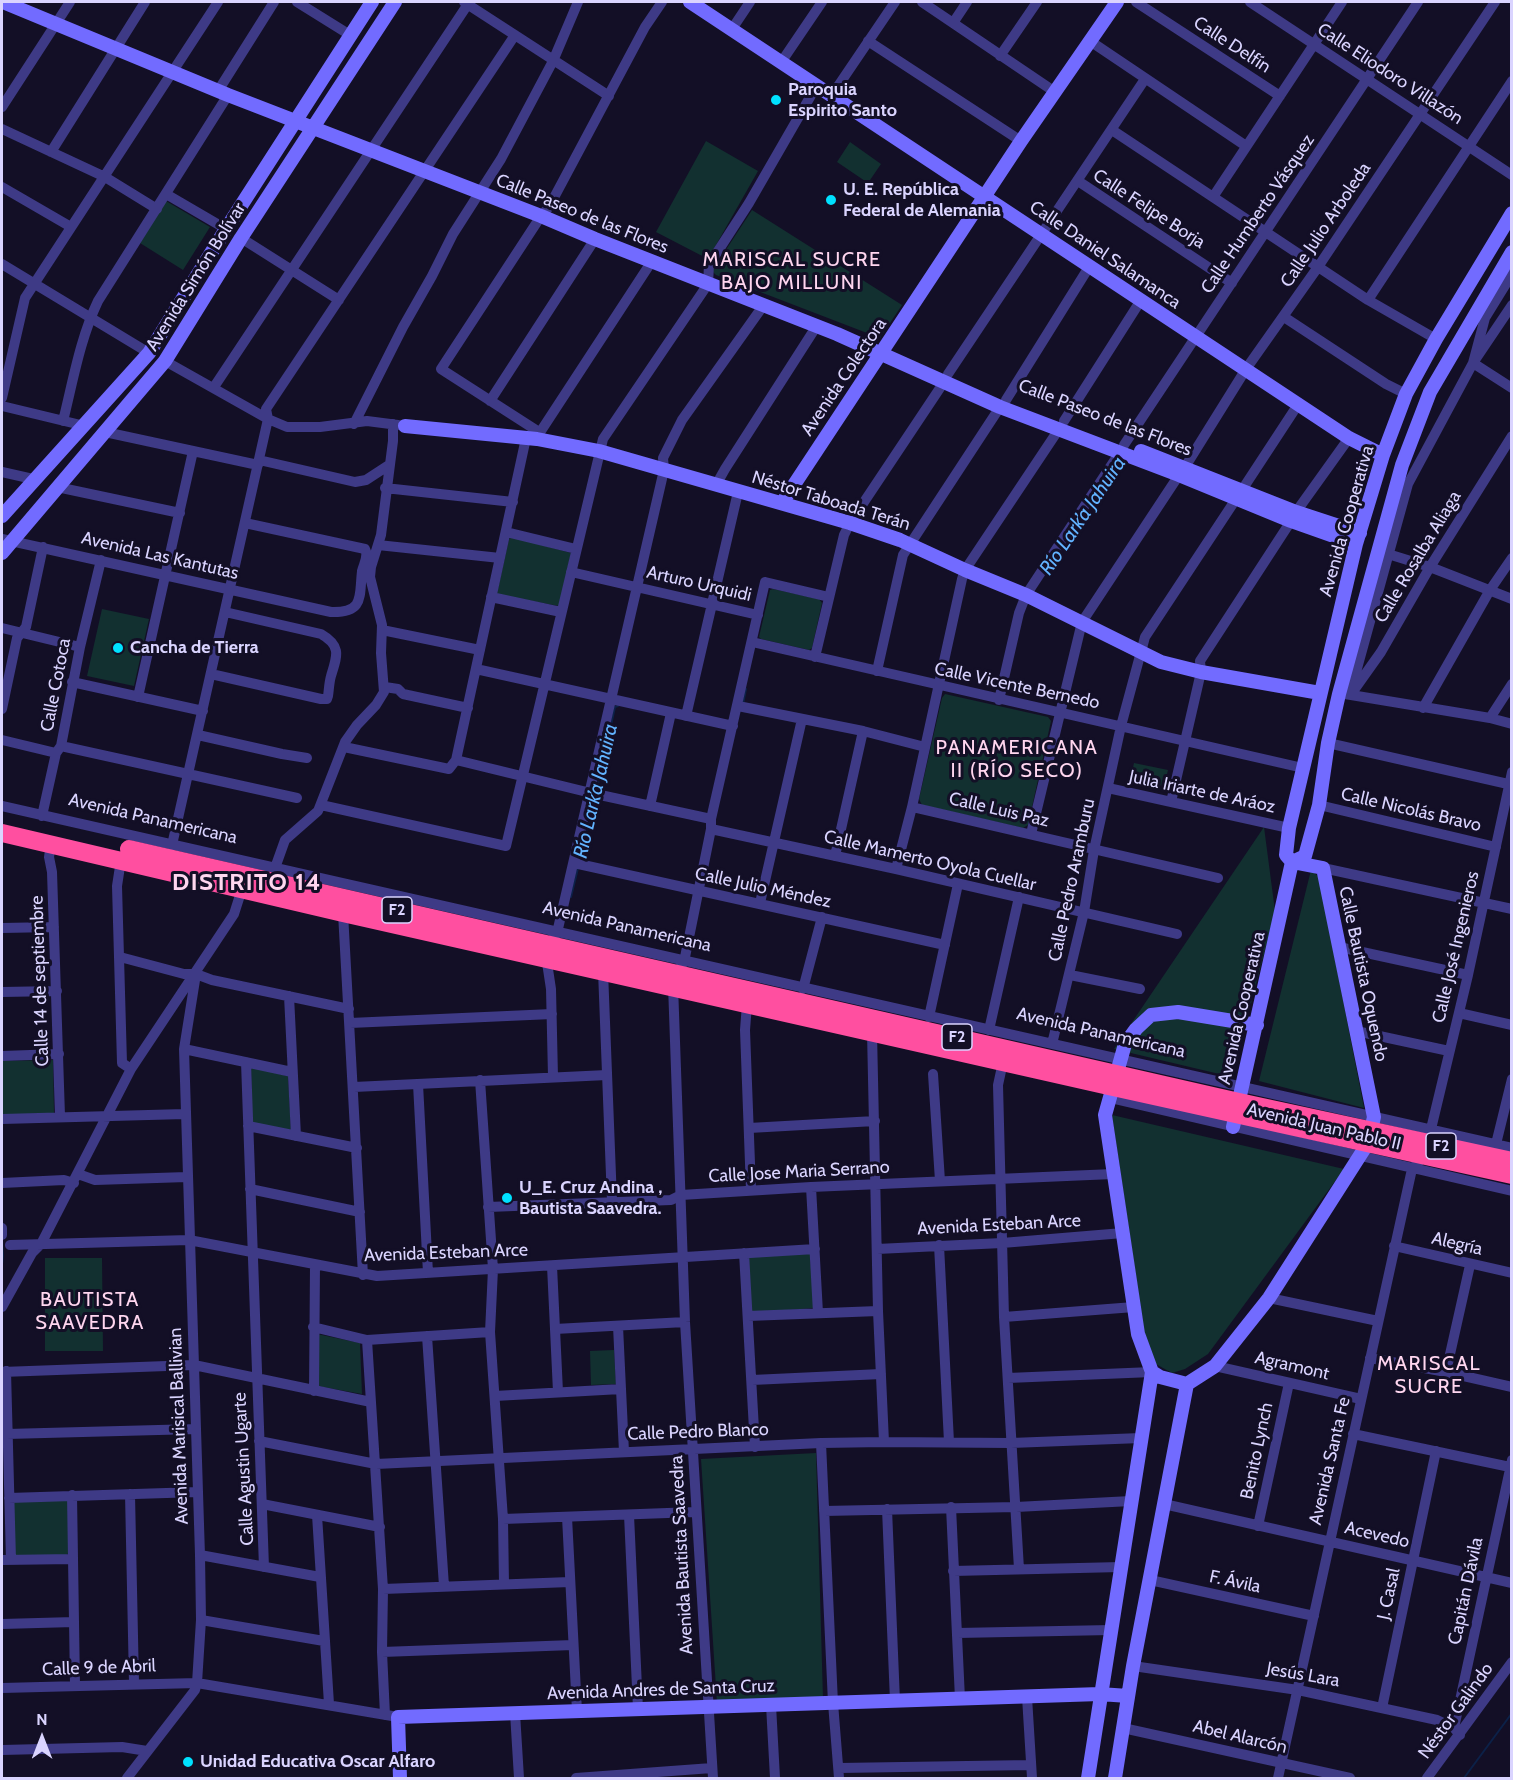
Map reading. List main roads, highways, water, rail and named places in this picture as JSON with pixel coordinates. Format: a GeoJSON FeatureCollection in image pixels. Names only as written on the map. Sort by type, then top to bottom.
{"type":"FeatureCollection","features":[{"type":"Feature","properties":{"kind":"highway","name":"Avenida Panamericana"},"geometry":{"type":"LineString","coordinates":[[2,820],[677,974],[1238,1107]]}},
{"type":"Feature","properties":{"kind":"highway","name":"Avenida Panamericana"},"geometry":{"type":"LineString","coordinates":[[2,833],[343,913],[550,945],[603,971],[677,974],[747,1004],[1003,1062],[1115,1079]]}},
{"type":"Feature","properties":{"kind":"highway","name":"Avenida Juan Pablo II"},"geometry":{"type":"LineString","coordinates":[[1238,1107],[1368,1136],[1512,1161]]}},
{"type":"Feature","properties":{"kind":"highway","name":"Avenida Juan Pablo II"},"geometry":{"type":"LineString","coordinates":[[1368,1136],[1425,1155],[1512,1174]]}},
{"type":"Feature","properties":{"kind":"waterway","name":"Río Lark’a Jahuira"},"geometry":{"type":"LineString","coordinates":[[743,704],[746,689]]}},
{"type":"Feature","properties":{"kind":"waterway","name":"Río Lark’a Jahuira"},"geometry":{"type":"LineString","coordinates":[[597,789],[615,707],[618,706]]}},
{"type":"Feature","properties":{"kind":"waterway","name":"Río Lark’a Jahuira"},"geometry":{"type":"LineString","coordinates":[[580,859],[595,798]]}},
{"type":"Feature","properties":{"kind":"waterway","name":"Río Lark’a Jahuira"},"geometry":{"type":"LineString","coordinates":[[571,897],[578,868]]}},
{"type":"Feature","properties":{"kind":"waterway"},"geometry":{"type":"LineString","coordinates":[[2,1241],[2,1264]]}},
{"type":"Feature","properties":{"kind":"waterway"},"geometry":{"type":"LineString","coordinates":[[1464,1778],[1512,1713]]}},
{"type":"Feature","properties":{"kind":"place","name":"Paroquia Espirito Santo"},"geometry":{"type":"Point","coordinates":[776,100]}},
{"type":"Feature","properties":{"kind":"place","name":"U. E. República Federal de Alemania"},"geometry":{"type":"Point","coordinates":[831,200]}},
{"type":"Feature","properties":{"kind":"place","name":"Cancha de Tierra"},"geometry":{"type":"Point","coordinates":[118,648]}},
{"type":"Feature","properties":{"kind":"place","name":"U_E. Cruz Andina , Bautista Saavedra."},"geometry":{"type":"Point","coordinates":[507,1198]}},
{"type":"Feature","properties":{"kind":"place","name":"Unidad Educativa Oscar Alfaro"},"geometry":{"type":"Point","coordinates":[188,1762]}},
{"type":"Feature","properties":{"kind":"district","name":"MARISCAL SUCRE BAJO MILLUNI"},"geometry":{"type":"Point","coordinates":[792,272]}},
{"type":"Feature","properties":{"kind":"district","name":"PANAMERICANA II (RÍO SECO)"},"geometry":{"type":"Point","coordinates":[1017,760]}},
{"type":"Feature","properties":{"kind":"district","name":"DISTRITO 14"},"geometry":{"type":"Point","coordinates":[247,883]}},
{"type":"Feature","properties":{"kind":"district","name":"BAUTISTA SAAVEDRA"},"geometry":{"type":"Point","coordinates":[90,1312]}},
{"type":"Feature","properties":{"kind":"district","name":"MARISCAL SUCRE"},"geometry":{"type":"Point","coordinates":[1429,1376]}}]}
